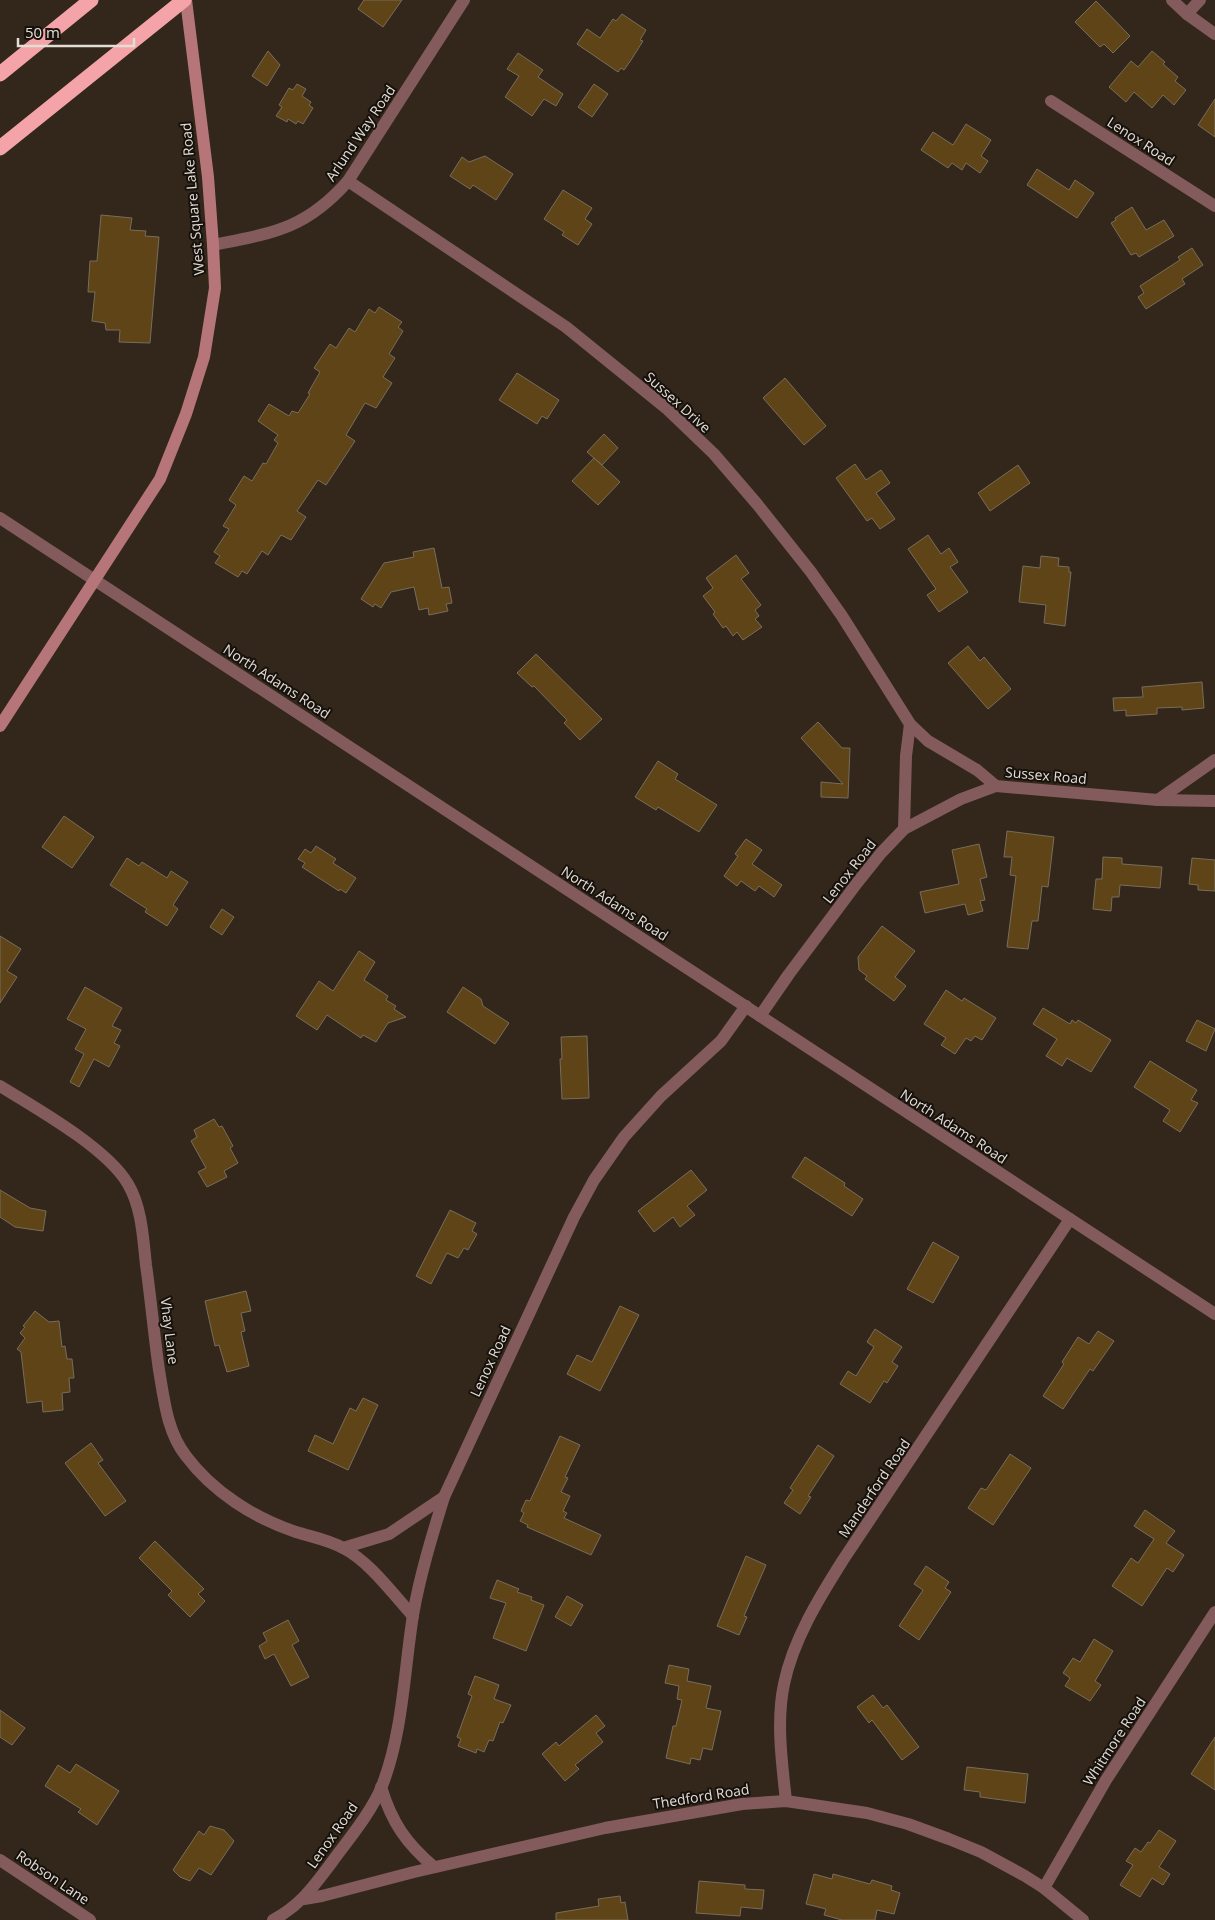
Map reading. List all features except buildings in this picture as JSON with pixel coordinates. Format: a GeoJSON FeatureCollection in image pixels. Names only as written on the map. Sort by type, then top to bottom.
{"type":"FeatureCollection","features":[{"type":"Feature","properties":{"kind":"highway"},"geometry":{"type":"LineString","coordinates":[[0,74],[91,0]]}},
{"type":"Feature","properties":{"kind":"highway"},"geometry":{"type":"LineString","coordinates":[[0,148],[185,0]]}},
{"type":"Feature","properties":{"kind":"main road","name":"West Square Lake Road"},"geometry":{"type":"LineString","coordinates":[[0,726],[160,478],[186,414],[204,357],[215,288],[214,245],[208,178],[185,0]]}},
{"type":"Feature","properties":{"kind":"street","name":"Arlund Way Road"},"geometry":{"type":"LineString","coordinates":[[214,245],[272,232],[296,223],[320,210],[332,199],[348,181],[464,0]]}},
{"type":"Feature","properties":{"kind":"street"},"geometry":{"type":"LineString","coordinates":[[1172,0],[1187,14],[1215,34]]}},
{"type":"Feature","properties":{"kind":"street"},"geometry":{"type":"LineString","coordinates":[[1187,14],[1200,0]]}},
{"type":"Feature","properties":{"kind":"street","name":"Lenox Road"},"geometry":{"type":"LineString","coordinates":[[1051,101],[1215,206]]}},
{"type":"Feature","properties":{"kind":"street","name":"Sussex Drive"},"geometry":{"type":"LineString","coordinates":[[348,181],[566,327],[672,414],[714,454],[758,504],[811,572],[842,616],[910,724]]}},
{"type":"Feature","properties":{"kind":"street","name":"North Adams Road"},"geometry":{"type":"LineString","coordinates":[[0,518],[96,579],[1215,1314]]}},
{"type":"Feature","properties":{"kind":"street"},"geometry":{"type":"LineString","coordinates":[[904,829],[906,756],[910,724]]}},
{"type":"Feature","properties":{"kind":"street","name":"Sussex Road"},"geometry":{"type":"LineString","coordinates":[[910,724],[928,741],[977,770],[996,786],[1158,800],[1215,801]]}},
{"type":"Feature","properties":{"kind":"street"},"geometry":{"type":"LineString","coordinates":[[1158,800],[1215,760]]}},
{"type":"Feature","properties":{"kind":"street","name":"Lenox Road"},"geometry":{"type":"LineString","coordinates":[[760,1016],[857,883],[881,853],[904,829],[961,799],[996,786]]}},
{"type":"Feature","properties":{"kind":"street","name":"Lenox Road"},"geometry":{"type":"LineString","coordinates":[[304,1899],[350,1837],[381,1787],[396,1733],[413,1616],[430,1542],[444,1498],[559,1248],[594,1180],[606,1161],[641,1117],[721,1041],[746,1006]]}},
{"type":"Feature","properties":{"kind":"street","name":"Vhay Lane"},"geometry":{"type":"LineString","coordinates":[[0,1086],[91,1146],[110,1161],[128,1183],[139,1212],[164,1400],[175,1439],[184,1454],[198,1471],[218,1489],[259,1517],[343,1548],[364,1562],[413,1616]]}},
{"type":"Feature","properties":{"kind":"street","name":"Manderford Road"},"geometry":{"type":"LineString","coordinates":[[786,1801],[782,1754],[783,1684],[799,1640],[826,1587],[843,1560],[1070,1219]]}},
{"type":"Feature","properties":{"kind":"street"},"geometry":{"type":"LineString","coordinates":[[343,1548],[389,1534],[444,1498]]}},
{"type":"Feature","properties":{"kind":"street","name":"Whitmore Road"},"geometry":{"type":"LineString","coordinates":[[1044,1888],[1106,1780],[1215,1612]]}},
{"type":"Feature","properties":{"kind":"street"},"geometry":{"type":"LineString","coordinates":[[381,1787],[399,1831],[419,1854],[434,1867]]}},
{"type":"Feature","properties":{"kind":"street","name":"Thedford Road"},"geometry":{"type":"LineString","coordinates":[[304,1899],[605,1828],[742,1804],[786,1801],[867,1814],[908,1824],[981,1852],[1044,1888],[1083,1920]]}},
{"type":"Feature","properties":{"kind":"street","name":"Robson Lane"},"geometry":{"type":"LineString","coordinates":[[0,1860],[90,1920]]}},
{"type":"Feature","properties":{"kind":"street"},"geometry":{"type":"LineString","coordinates":[[273,1920],[284,1917],[304,1899]]}}]}
